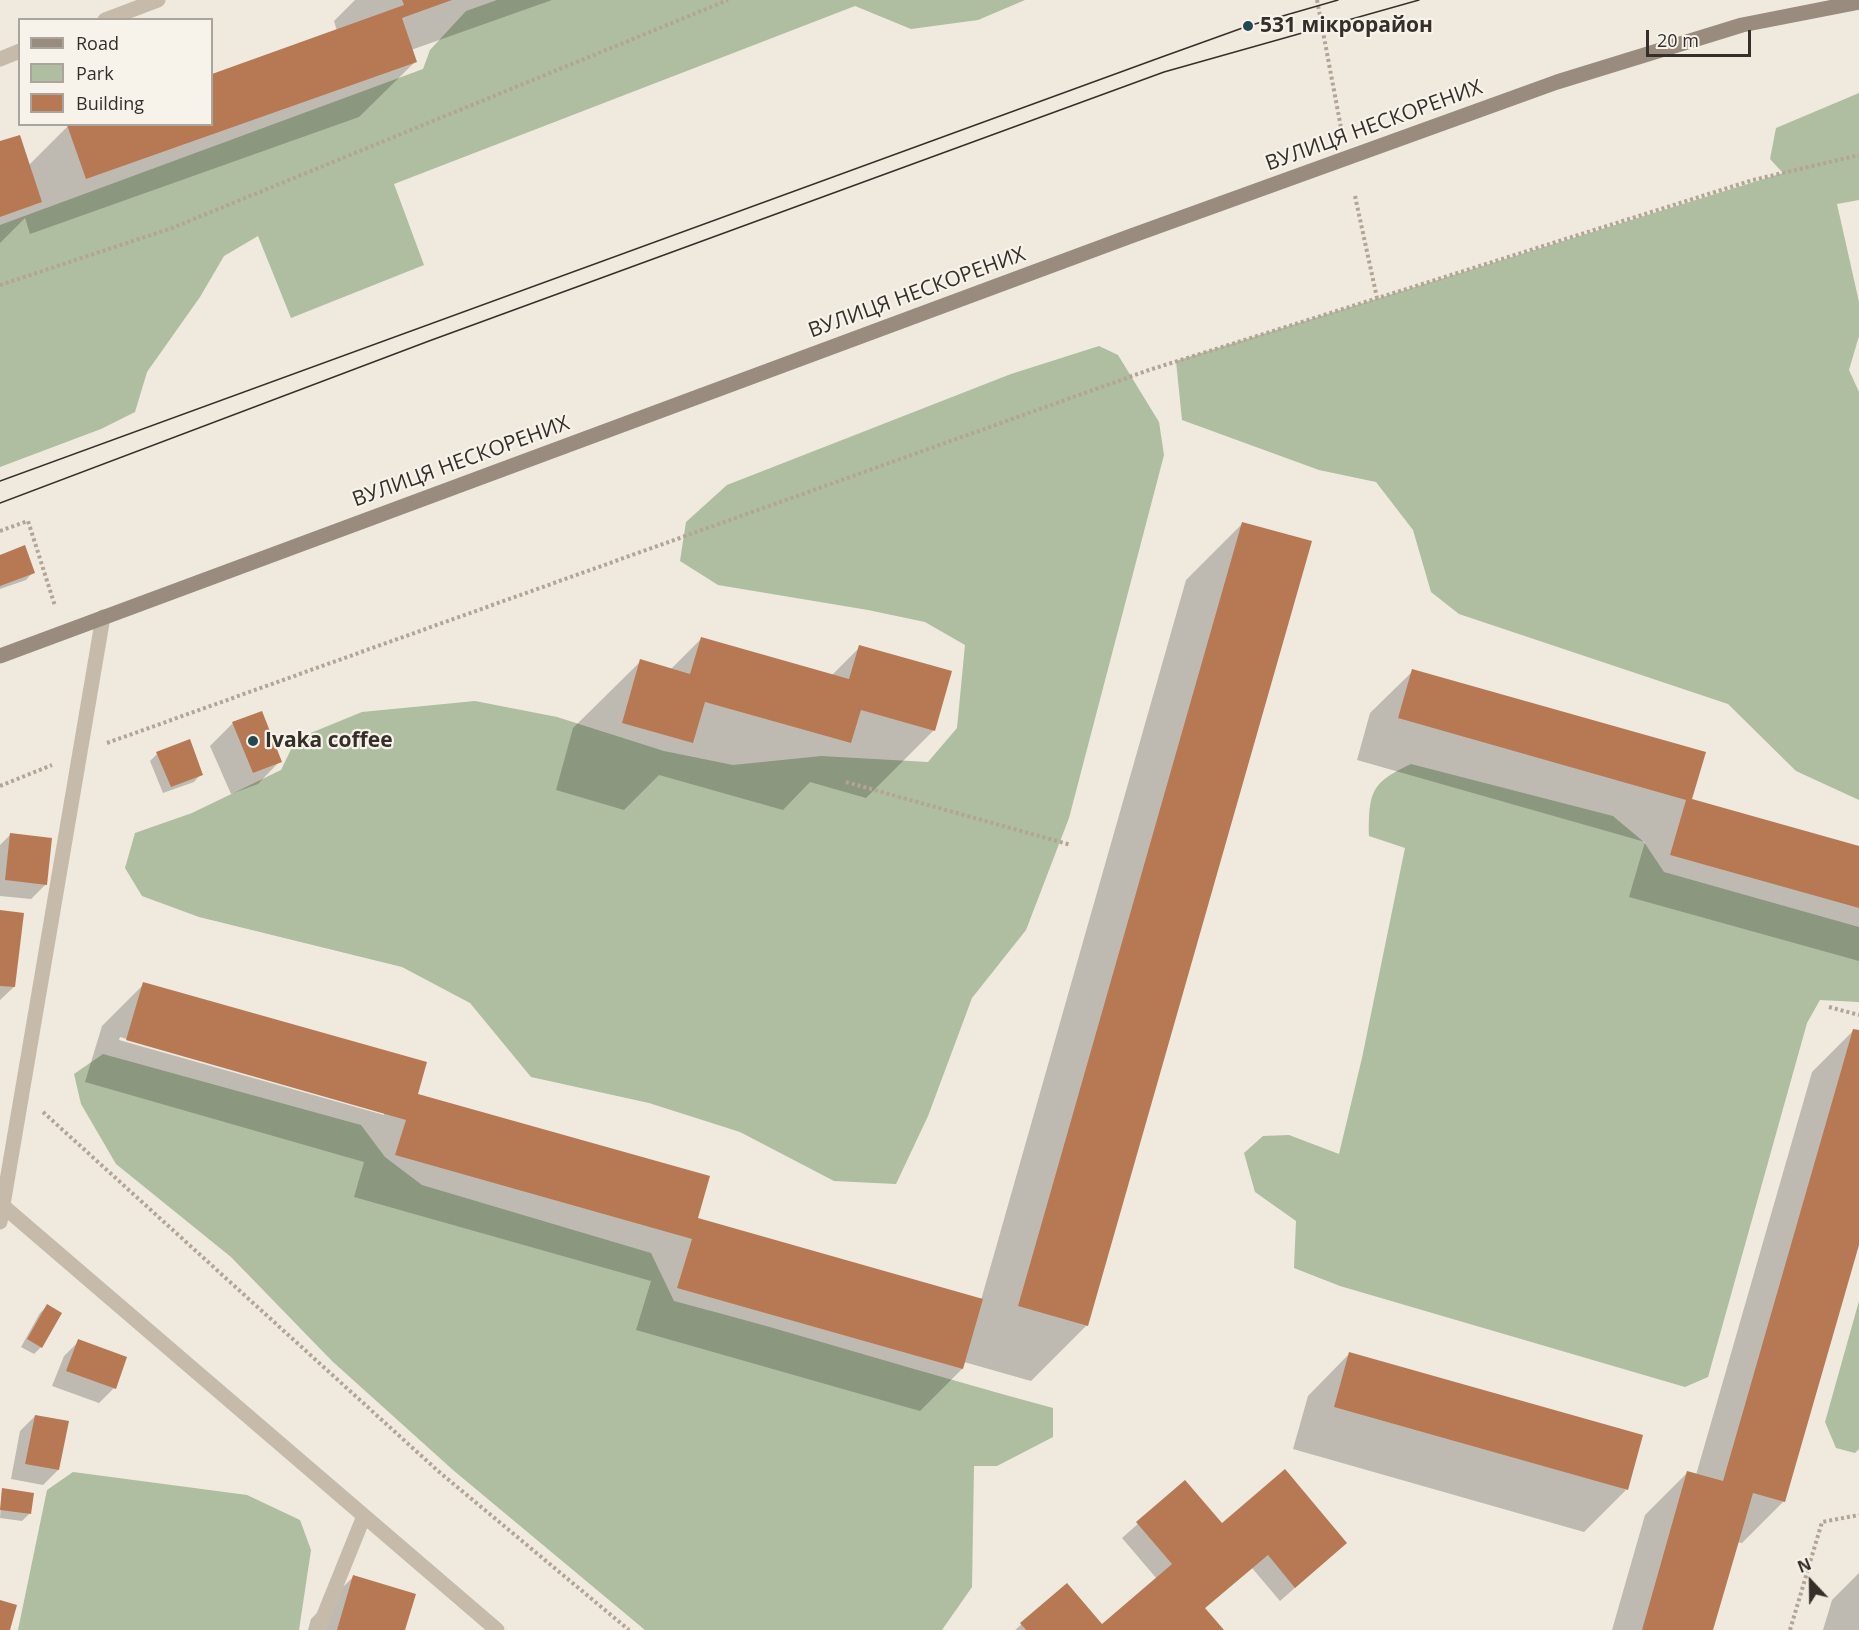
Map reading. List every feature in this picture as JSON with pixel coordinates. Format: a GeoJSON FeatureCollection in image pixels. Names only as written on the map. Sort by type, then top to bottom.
{"type":"FeatureCollection","features":[{"type":"Feature","properties":{"kind":"main road","name":"ВУЛИЦЯ НЕСКОРЕНИХ"},"geometry":{"type":"LineString","coordinates":[[0,656],[1131,236],[1557,82],[1742,25],[1859,2]]}},
{"type":"Feature","properties":{"kind":"lane"},"geometry":{"type":"LineString","coordinates":[[110,18],[158,0]]}},
{"type":"Feature","properties":{"kind":"lane"},"geometry":{"type":"LineString","coordinates":[[0,59],[18,52]]}},
{"type":"Feature","properties":{"kind":"lane"},"geometry":{"type":"LineString","coordinates":[[0,1222],[82,752],[103,617]]}},
{"type":"Feature","properties":{"kind":"lane"},"geometry":{"type":"LineString","coordinates":[[3,1206],[497,1630]]}},
{"type":"Feature","properties":{"kind":"lane"},"geometry":{"type":"LineString","coordinates":[[318,1630],[364,1516]]}},
{"type":"Feature","properties":{"kind":"path"},"geometry":{"type":"LineString","coordinates":[[0,285],[172,228],[728,0]]}},
{"type":"Feature","properties":{"kind":"path"},"geometry":{"type":"LineString","coordinates":[[1317,0],[1343,136]]}},
{"type":"Feature","properties":{"kind":"path"},"geometry":{"type":"LineString","coordinates":[[0,786],[82,752],[1149,370],[1753,180],[1859,155]]}},
{"type":"Feature","properties":{"kind":"path"},"geometry":{"type":"LineString","coordinates":[[1355,196],[1377,298]]}},
{"type":"Feature","properties":{"kind":"path"},"geometry":{"type":"LineString","coordinates":[[0,531],[28,521],[55,606]]}},
{"type":"Feature","properties":{"kind":"path"},"geometry":{"type":"LineString","coordinates":[[846,782],[1071,845]]}},
{"type":"Feature","properties":{"kind":"path"},"geometry":{"type":"LineString","coordinates":[[1829,1007],[1859,1015]]}},
{"type":"Feature","properties":{"kind":"path"},"geometry":{"type":"LineString","coordinates":[[21,1092],[438,1471],[629,1630]]}},
{"type":"Feature","properties":{"kind":"path"},"geometry":{"type":"LineString","coordinates":[[1790,1630],[1822,1522],[1859,1515]]}},
{"type":"Feature","properties":{"kind":"green space"},"geometry":{"type":"Polygon","coordinates":[[[497,0],[1025,0],[978,20],[911,29],[855,6],[394,184],[424,265],[291,318],[258,236],[224,256],[200,297],[147,372],[135,412],[101,429],[0,467],[0,225],[423,69],[430,50],[466,11],[497,0]]]}},
{"type":"Feature","properties":{"kind":"green space"},"geometry":{"type":"Polygon","coordinates":[[[1859,93],[1859,200],[1837,204],[1859,302],[1859,336],[1849,370],[1859,392],[1859,800],[1796,771],[1728,704],[1459,614],[1431,592],[1413,530],[1376,482],[1319,470],[1182,420],[1176,361],[1783,173],[1770,159],[1776,128],[1859,93]]]}},
{"type":"Feature","properties":{"kind":"green space"},"geometry":{"type":"Polygon","coordinates":[[[1099,346],[1118,355],[1159,422],[1164,455],[1069,818],[1026,930],[972,998],[928,1116],[896,1184],[834,1181],[740,1132],[649,1103],[531,1077],[470,1003],[402,967],[199,917],[142,896],[125,868],[135,833],[192,813],[281,770],[296,739],[362,712],[475,701],[557,717],[664,751],[733,765],[821,756],[928,762],[957,728],[965,645],[925,622],[718,585],[680,561],[686,522],[727,485],[1011,374],[1099,346]]]}},
{"type":"Feature","properties":{"kind":"green space"},"geometry":{"type":"Polygon","coordinates":[[[1411,764],[1613,816],[1644,842],[1664,872],[1859,927],[1859,1002],[1820,1000],[1807,1023],[1708,1377],[1685,1387],[1340,1286],[1294,1268],[1296,1221],[1255,1192],[1244,1153],[1263,1136],[1289,1135],[1339,1154],[1362,1058],[1405,848],[1369,836],[1371,799],[1387,777],[1411,764]]]}},
{"type":"Feature","properties":{"kind":"green space"},"geometry":{"type":"Polygon","coordinates":[[[103,1054],[361,1125],[385,1157],[422,1185],[651,1253],[674,1301],[1053,1408],[1053,1437],[997,1466],[974,1466],[972,1587],[942,1630],[645,1630],[453,1470],[332,1361],[231,1257],[116,1164],[81,1104],[74,1074],[103,1054]]]}},
{"type":"Feature","properties":{"kind":"green space"},"geometry":{"type":"Polygon","coordinates":[[[1859,1301],[1859,1449],[1855,1453],[1836,1448],[1825,1422],[1859,1301]]]}},
{"type":"Feature","properties":{"kind":"green space"},"geometry":{"type":"Polygon","coordinates":[[[73,1472],[247,1495],[300,1520],[311,1550],[299,1630],[18,1630],[47,1490],[73,1472]]]}},
{"type":"Feature","properties":{"kind":"building"},"geometry":{"type":"Polygon","coordinates":[[[402,0],[452,0],[402,18],[417,62],[86,179],[67,126],[213,126],[213,74],[404,5],[402,0]]]}},
{"type":"Feature","properties":{"kind":"building"},"geometry":{"type":"Polygon","coordinates":[[[20,135],[42,202],[0,217],[0,141],[20,135]]]}},
{"type":"Feature","properties":{"kind":"building"},"geometry":{"type":"Polygon","coordinates":[[[1242,522],[1312,541],[1088,1326],[1018,1306],[1242,522]]]}},
{"type":"Feature","properties":{"kind":"building"},"geometry":{"type":"Polygon","coordinates":[[[25,545],[35,573],[0,586],[0,555],[25,545]]]}},
{"type":"Feature","properties":{"kind":"building"},"geometry":{"type":"Polygon","coordinates":[[[701,637],[849,679],[859,645],[952,671],[935,731],[861,710],[851,743],[705,702],[693,743],[622,723],[640,659],[690,674],[701,637]]]}},
{"type":"Feature","properties":{"kind":"building"},"geometry":{"type":"Polygon","coordinates":[[[1412,669],[1706,752],[1692,799],[1859,846],[1859,908],[1670,855],[1686,800],[1398,718],[1412,669]]]}},
{"type":"Feature","properties":{"kind":"building"},"geometry":{"type":"Polygon","coordinates":[[[262,711],[282,762],[253,773],[232,722],[262,711]]]}},
{"type":"Feature","properties":{"kind":"building"},"geometry":{"type":"Polygon","coordinates":[[[190,739],[203,775],[171,787],[156,752],[190,739]]]}},
{"type":"Feature","properties":{"kind":"building"},"geometry":{"type":"Polygon","coordinates":[[[10,833],[52,838],[47,885],[5,880],[10,833]]]}},
{"type":"Feature","properties":{"kind":"building"},"geometry":{"type":"Polygon","coordinates":[[[0,910],[24,913],[15,987],[0,986],[0,910]]]}},
{"type":"Feature","properties":{"kind":"building"},"geometry":{"type":"Polygon","coordinates":[[[143,982],[427,1062],[418,1094],[710,1176],[698,1218],[983,1299],[963,1369],[677,1288],[692,1239],[395,1155],[406,1120],[126,1040],[143,982]]]}},
{"type":"Feature","properties":{"kind":"building"},"geometry":{"type":"Polygon","coordinates":[[[1853,1029],[1859,1030],[1859,1245],[1785,1502],[1753,1493],[1713,1630],[1642,1630],[1687,1471],[1723,1481],[1853,1029]]]}},
{"type":"Feature","properties":{"kind":"building"},"geometry":{"type":"Polygon","coordinates":[[[47,1304],[62,1313],[42,1348],[27,1339],[47,1304]]]}},
{"type":"Feature","properties":{"kind":"building"},"geometry":{"type":"Polygon","coordinates":[[[78,1339],[127,1357],[116,1389],[66,1371],[78,1339]]]}},
{"type":"Feature","properties":{"kind":"building"},"geometry":{"type":"Polygon","coordinates":[[[1349,1352],[1643,1435],[1628,1490],[1334,1407],[1349,1352]]]}},
{"type":"Feature","properties":{"kind":"building"},"geometry":{"type":"Polygon","coordinates":[[[35,1415],[69,1421],[59,1470],[25,1464],[35,1415]]]}},
{"type":"Feature","properties":{"kind":"building"},"geometry":{"type":"Polygon","coordinates":[[[1285,1469],[1347,1543],[1295,1588],[1268,1555],[1205,1608],[1224,1630],[1026,1630],[1020,1623],[1067,1583],[1102,1624],[1172,1564],[1136,1522],[1185,1480],[1222,1523],[1285,1469]]]}},
{"type":"Feature","properties":{"kind":"building"},"geometry":{"type":"Polygon","coordinates":[[[2,1488],[34,1493],[31,1514],[0,1510],[2,1488]]]}},
{"type":"Feature","properties":{"kind":"building"},"geometry":{"type":"Polygon","coordinates":[[[353,1575],[416,1594],[405,1630],[337,1630],[353,1575]]]}},
{"type":"Feature","properties":{"kind":"building"},"geometry":{"type":"Polygon","coordinates":[[[0,1600],[17,1605],[10,1630],[0,1630],[0,1600]]]}},
{"type":"Feature","properties":{"kind":"tram line"},"geometry":{"type":"LineString","coordinates":[[0,481],[1248,26],[1338,0]]}},
{"type":"Feature","properties":{"kind":"tram line"},"geometry":{"type":"LineString","coordinates":[[0,503],[429,341],[1164,72],[1419,0]]}},
{"type":"Feature","properties":{"kind":"place","name":"531 мікрорайон"},"geometry":{"type":"Point","coordinates":[1248,26]}},
{"type":"Feature","properties":{"kind":"place","name":"Ivaka coffee"},"geometry":{"type":"Point","coordinates":[253,741]}}]}
